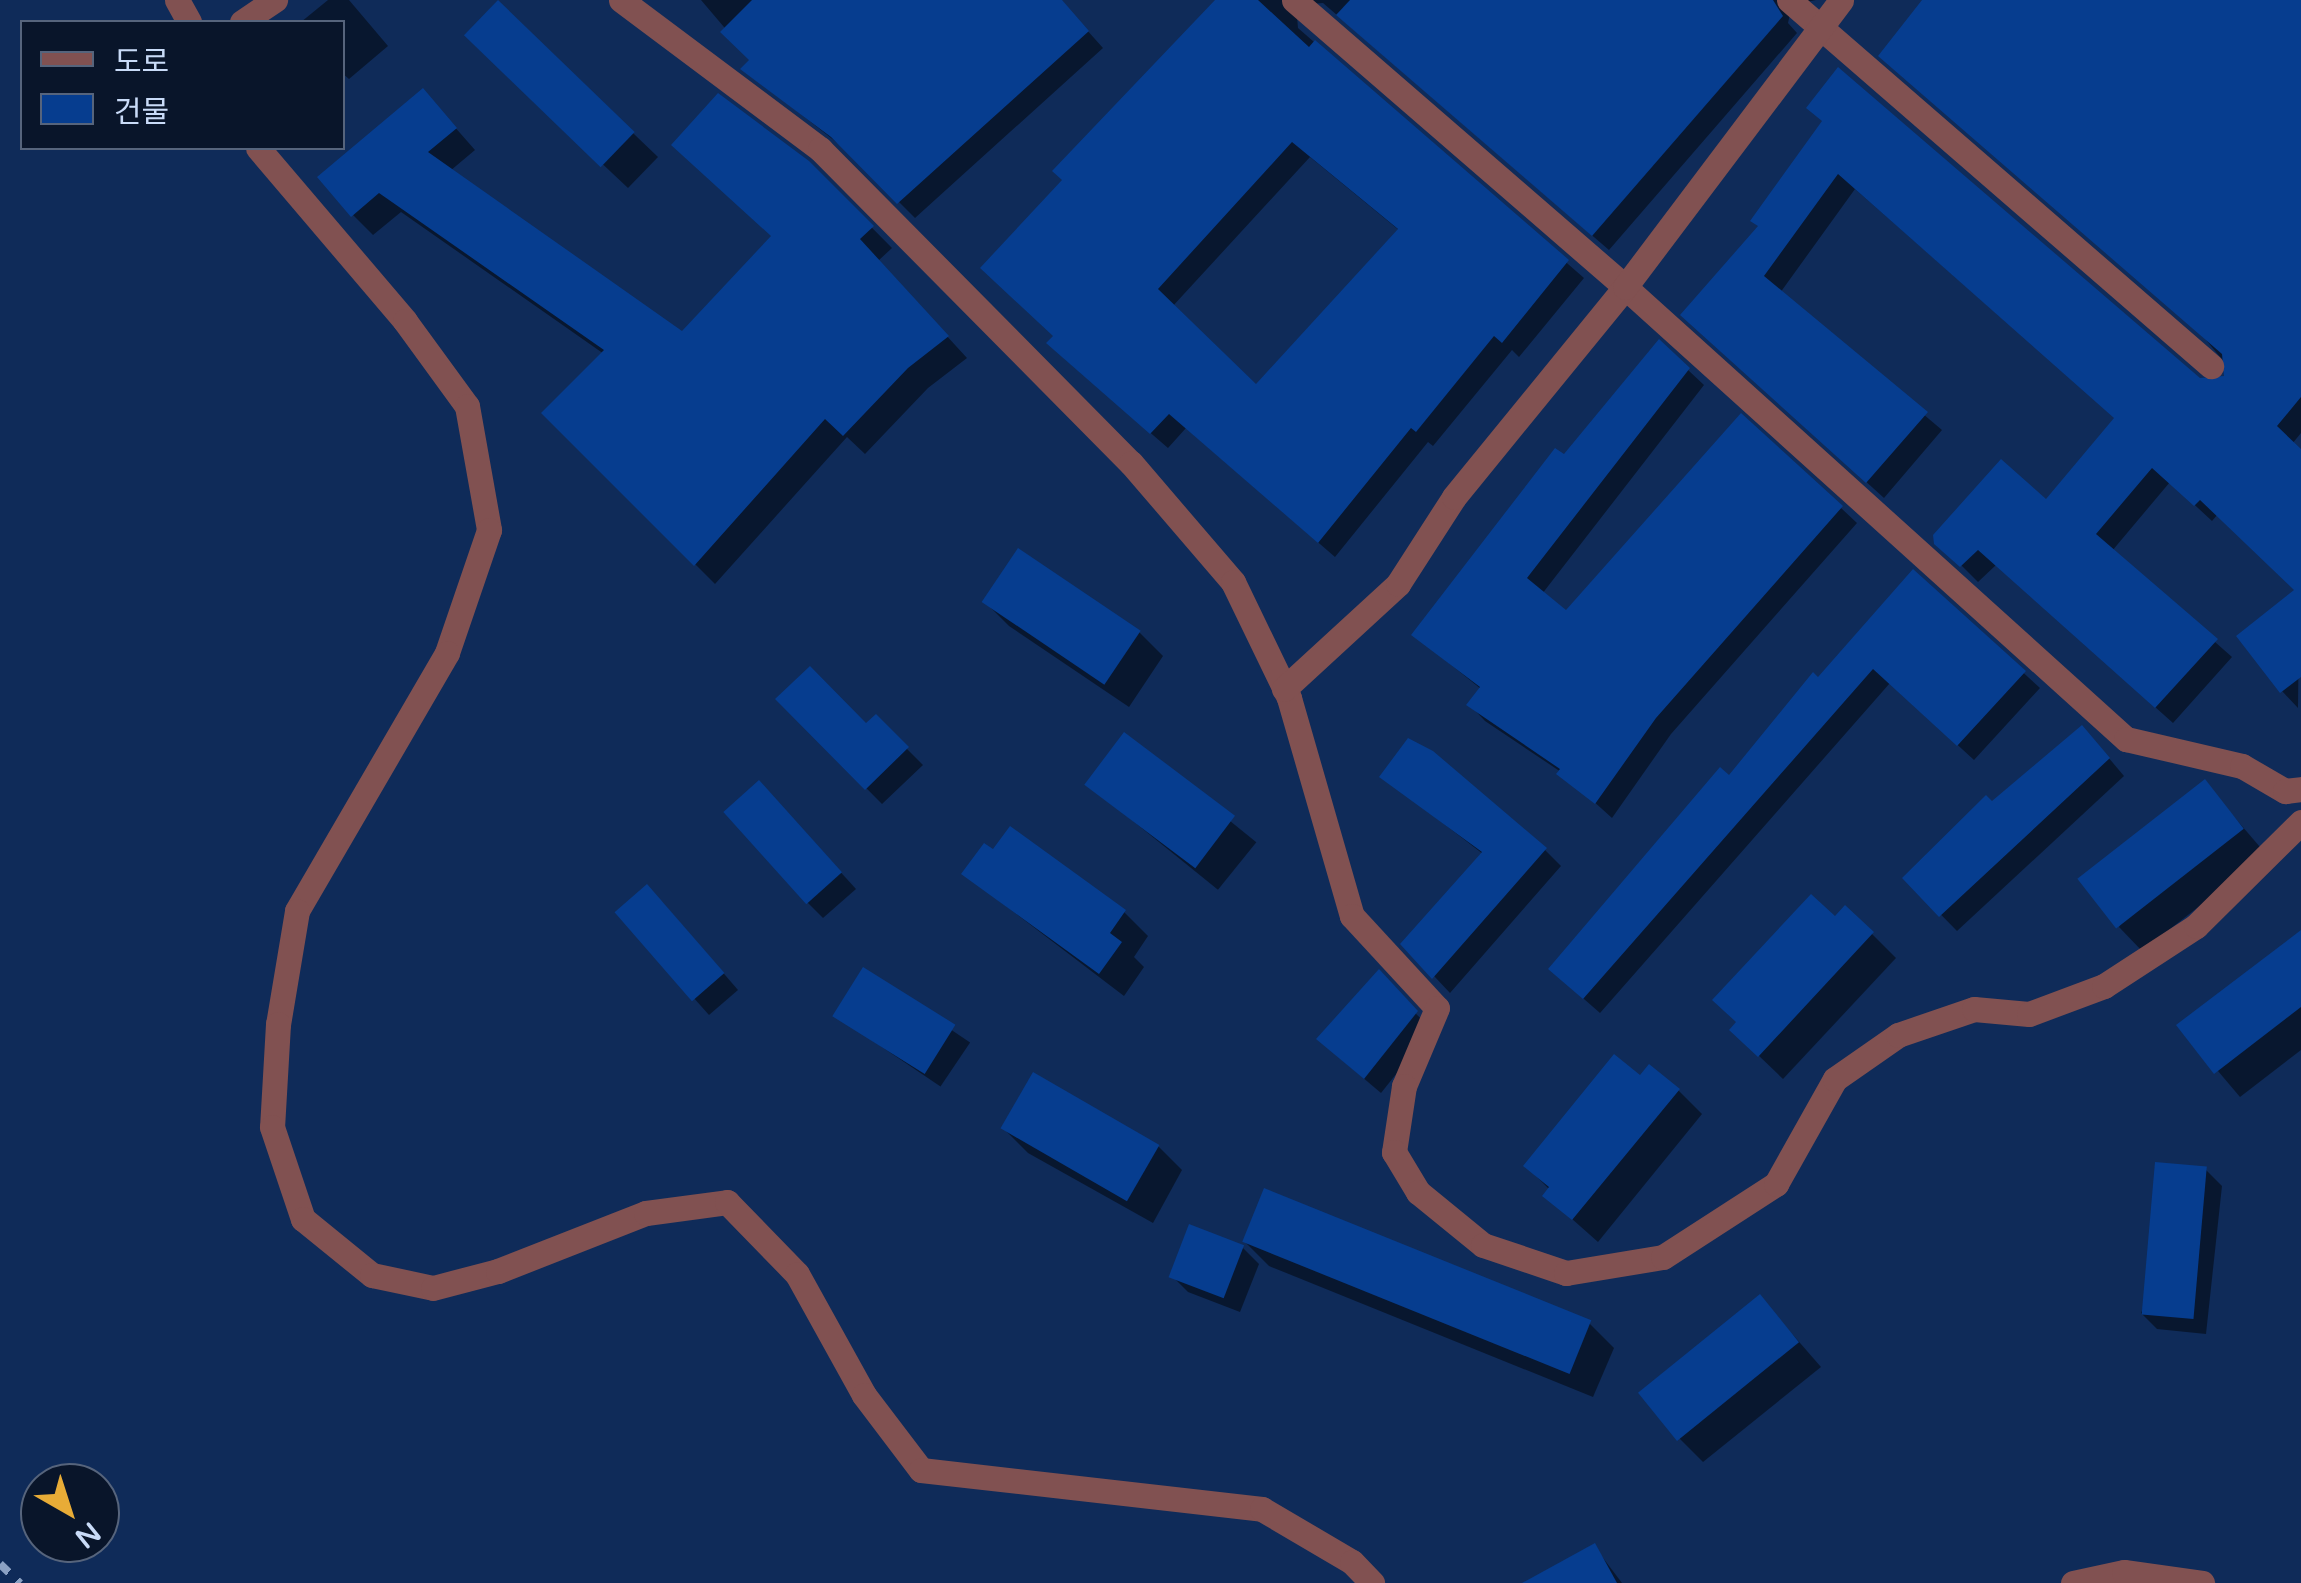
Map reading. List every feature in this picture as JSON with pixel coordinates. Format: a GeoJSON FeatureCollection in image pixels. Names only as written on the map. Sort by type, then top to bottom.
{"type":"FeatureCollection","features":[{"type":"Feature","properties":{"kind":"street"},"geometry":{"type":"LineString","coordinates":[[245,20],[275,0]]}},
{"type":"Feature","properties":{"kind":"street"},"geometry":{"type":"LineString","coordinates":[[621,0],[820,149],[1131,464],[1233,582],[1284,688],[1352,916],[1437,1008],[1404,1086],[1394,1152],[1418,1192],[1482,1245],[1566,1273],[1662,1257],[1776,1184],[1835,1079],[1898,1036],[1974,1008],[2029,1014],[2104,986],[2196,926],[2301,822]]}},
{"type":"Feature","properties":{"kind":"street"},"geometry":{"type":"LineString","coordinates":[[1294,0],[1625,287],[2126,740],[2242,766],[2285,791],[2301,789]]}},
{"type":"Feature","properties":{"kind":"street"},"geometry":{"type":"LineString","coordinates":[[1789,0],[2211,366]]}},
{"type":"Feature","properties":{"kind":"street"},"geometry":{"type":"LineString","coordinates":[[1284,688],[1398,584],[1454,497],[1625,287],[1841,0]]}},
{"type":"Feature","properties":{"kind":"street"},"geometry":{"type":"LineString","coordinates":[[260,150],[406,320],[467,406],[488,530],[447,653],[297,912],[278,1024],[272,1126],[302,1218],[372,1275],[433,1288],[498,1271],[646,1213],[727,1202],[798,1274],[864,1395],[921,1470],[1262,1509],[1352,1562],[1372,1583]]}},
{"type":"Feature","properties":{"kind":"street"},"geometry":{"type":"LineString","coordinates":[[2074,1583],[2124,1572],[2202,1583]]}},
{"type":"Feature","properties":{"kind":"building"},"geometry":{"type":"Polygon","coordinates":[[[498,0],[635,132],[601,167],[464,35],[498,0]]]}},
{"type":"Feature","properties":{"kind":"building"},"geometry":{"type":"Polygon","coordinates":[[[752,0],[1062,0],[1089,31],[897,204],[831,137],[740,69],[749,60],[720,32],[752,0]]]}},
{"type":"Feature","properties":{"kind":"building"},"geometry":{"type":"Polygon","coordinates":[[[1215,0],[1258,0],[1309,47],[1315,40],[1569,260],[1502,343],[1494,336],[1416,432],[1411,428],[1318,543],[1169,414],[1150,434],[1046,343],[1053,336],[980,268],[1062,180],[1052,171],[1215,0]],[[1292,142],[1158,289],[1256,384],[1398,229],[1292,142]]]}},
{"type":"Feature","properties":{"kind":"building"},"geometry":{"type":"Polygon","coordinates":[[[1350,0],[1773,0],[1783,16],[1592,236],[1336,15],[1350,0]]]}},
{"type":"Feature","properties":{"kind":"building"},"geometry":{"type":"Polygon","coordinates":[[[1922,0],[2301,0],[2301,397],[2277,426],[2301,449],[2301,677],[2280,693],[2236,636],[2294,590],[2200,500],[2194,506],[2152,468],[2096,534],[2218,639],[2155,708],[1978,550],[1960,567],[1934,544],[1933,535],[2001,459],[2046,499],[2114,418],[1838,174],[1764,276],[1928,412],[1866,483],[1680,315],[1758,226],[1750,221],[1822,121],[1806,108],[1838,67],[2200,378],[2224,376],[2222,354],[1878,56],[1922,0]]]}},
{"type":"Feature","properties":{"kind":"building"},"geometry":{"type":"Polygon","coordinates":[[[423,88],[457,128],[428,152],[682,331],[771,236],[671,145],[718,93],[809,161],[874,226],[860,239],[949,336],[908,368],[843,436],[825,419],[694,566],[541,413],[604,350],[379,193],[351,217],[317,177],[423,88]]]}},
{"type":"Feature","properties":{"kind":"building"},"geometry":{"type":"Polygon","coordinates":[[[1659,339],[1690,368],[1527,578],[1566,610],[1741,413],[1843,506],[1656,718],[1595,804],[1556,774],[1560,769],[1466,705],[1480,687],[1411,635],[1555,448],[1564,454],[1659,339]]]}},
{"type":"Feature","properties":{"kind":"building"},"geometry":{"type":"Polygon","coordinates":[[[1018,548],[1141,631],[1104,685],[982,602],[1018,548]]]}},
{"type":"Feature","properties":{"kind":"building"},"geometry":{"type":"Polygon","coordinates":[[[1913,569],[2026,671],[1957,746],[1873,669],[1583,999],[1548,969],[1720,767],[1729,775],[1813,672],[1818,677],[1913,569]]]}},
{"type":"Feature","properties":{"kind":"building"},"geometry":{"type":"Polygon","coordinates":[[[810,666],[866,723],[876,714],[909,747],[865,790],[775,699],[810,666]]]}},
{"type":"Feature","properties":{"kind":"building"},"geometry":{"type":"Polygon","coordinates":[[[2082,725],[2110,758],[1939,917],[1902,878],[1986,795],[1992,801],[2082,725]]]}},
{"type":"Feature","properties":{"kind":"building"},"geometry":{"type":"Polygon","coordinates":[[[1124,732],[1235,816],[1195,868],[1084,785],[1124,732]]]}},
{"type":"Feature","properties":{"kind":"building"},"geometry":{"type":"Polygon","coordinates":[[[1408,738],[1433,751],[1547,848],[1432,979],[1400,944],[1482,852],[1379,777],[1408,738]]]}},
{"type":"Feature","properties":{"kind":"building"},"geometry":{"type":"Polygon","coordinates":[[[2205,779],[2244,829],[2116,928],[2077,879],[2205,779]]]}},
{"type":"Feature","properties":{"kind":"building"},"geometry":{"type":"Polygon","coordinates":[[[759,780],[842,872],[806,904],[723,812],[759,780]]]}},
{"type":"Feature","properties":{"kind":"building"},"geometry":{"type":"Polygon","coordinates":[[[1010,826],[1126,910],[1110,933],[1122,942],[1099,974],[961,874],[984,843],[993,849],[1010,826]]]}},
{"type":"Feature","properties":{"kind":"building"},"geometry":{"type":"Polygon","coordinates":[[[647,884],[724,973],[692,1001],[615,912],[647,884]]]}},
{"type":"Feature","properties":{"kind":"building"},"geometry":{"type":"Polygon","coordinates":[[[1811,894],[1835,916],[1845,905],[1874,932],[1758,1057],[1729,1030],[1736,1022],[1712,1000],[1811,894]]]}},
{"type":"Feature","properties":{"kind":"building"},"geometry":{"type":"Polygon","coordinates":[[[2301,930],[2301,1007],[2214,1074],[2176,1025],[2301,930]]]}},
{"type":"Feature","properties":{"kind":"building"},"geometry":{"type":"Polygon","coordinates":[[[863,967],[955,1025],[925,1074],[832,1016],[863,967]]]}},
{"type":"Feature","properties":{"kind":"building"},"geometry":{"type":"Polygon","coordinates":[[[1379,969],[1418,1011],[1364,1079],[1316,1039],[1379,969]]]}},
{"type":"Feature","properties":{"kind":"building"},"geometry":{"type":"Polygon","coordinates":[[[1614,1054],[1640,1075],[1649,1064],[1680,1089],[1572,1220],[1542,1196],[1549,1187],[1523,1166],[1614,1054]]]}},
{"type":"Feature","properties":{"kind":"building"},"geometry":{"type":"Polygon","coordinates":[[[1033,1072],[1159,1145],[1127,1201],[1000,1128],[1033,1072]]]}},
{"type":"Feature","properties":{"kind":"building"},"geometry":{"type":"Polygon","coordinates":[[[2155,1162],[2207,1167],[2193,1319],[2142,1314],[2155,1162]]]}},
{"type":"Feature","properties":{"kind":"building"},"geometry":{"type":"Polygon","coordinates":[[[1264,1188],[1591,1320],[1570,1374],[1242,1242],[1264,1188]]]}},
{"type":"Feature","properties":{"kind":"building"},"geometry":{"type":"Polygon","coordinates":[[[1189,1224],[1244,1245],[1224,1298],[1169,1277],[1189,1224]]]}},
{"type":"Feature","properties":{"kind":"building"},"geometry":{"type":"Polygon","coordinates":[[[1760,1294],[1799,1342],[1677,1441],[1638,1393],[1760,1294]]]}},
{"type":"Feature","properties":{"kind":"building"},"geometry":{"type":"Polygon","coordinates":[[[1595,1543],[1617,1583],[1522,1583],[1595,1543]]]}},
{"type":"Feature","properties":{"kind":"railway"},"geometry":{"type":"LineString","coordinates":[[0,1564],[20,1583]]}}]}
